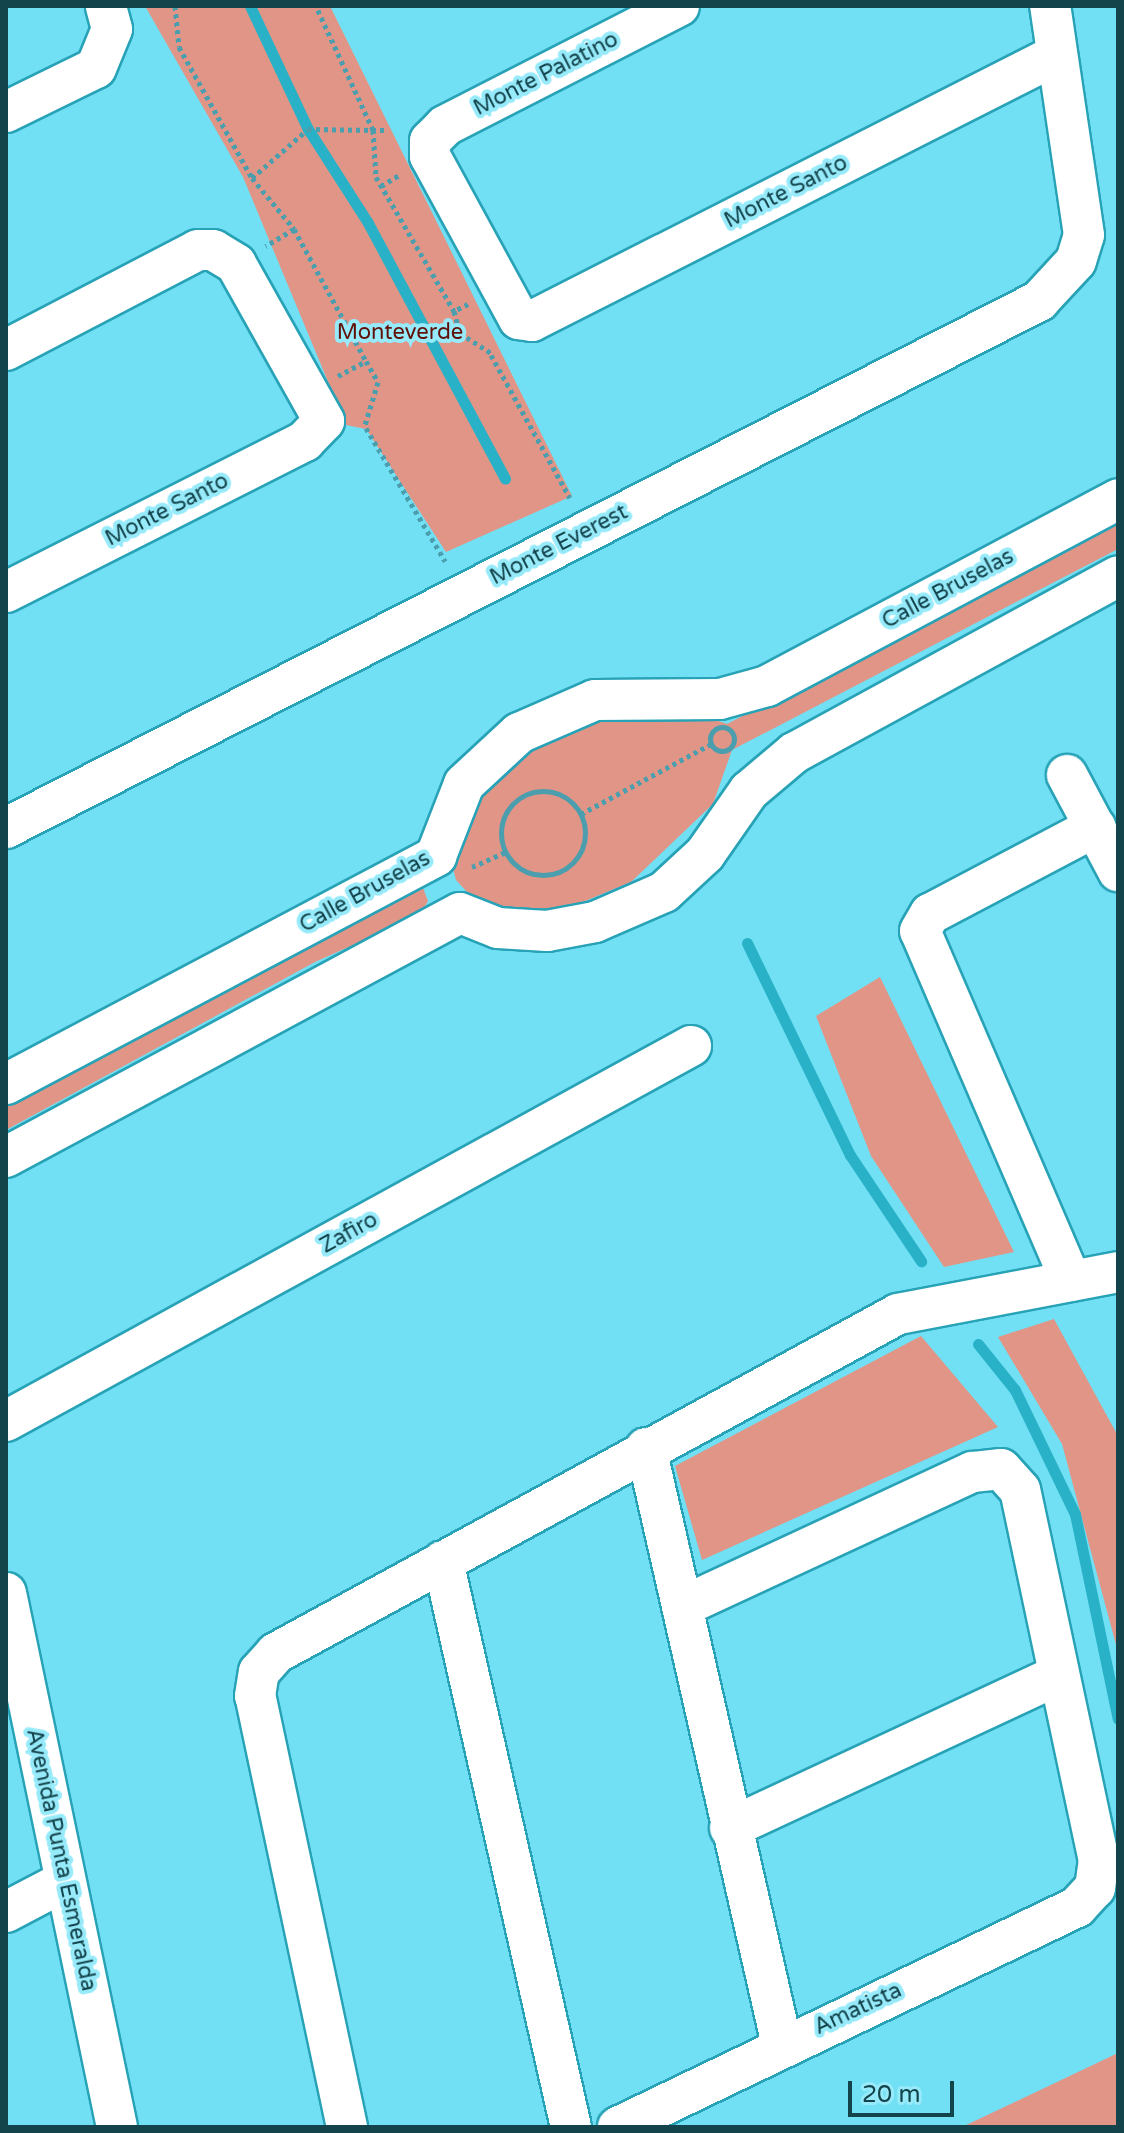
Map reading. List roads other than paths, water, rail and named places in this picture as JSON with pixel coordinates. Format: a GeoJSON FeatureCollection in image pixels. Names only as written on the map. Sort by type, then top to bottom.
{"type":"FeatureCollection","features":[{"type":"Feature","properties":{"kind":"street"},"geometry":{"type":"LineString","coordinates":[[6,112],[96,68],[112,29],[106,6]]}},
{"type":"Feature","properties":{"kind":"street","name":"Monte Palatino"},"geometry":{"type":"LineString","coordinates":[[515,316],[430,156],[430,141],[445,126],[679,6]]}},
{"type":"Feature","properties":{"kind":"street"},"geometry":{"type":"LineString","coordinates":[[1050,6],[1056,55]]}},
{"type":"Feature","properties":{"kind":"street","name":"Monte Everest"},"geometry":{"type":"LineString","coordinates":[[6,828],[1039,301],[1076,261],[1084,235],[1056,55]]}},
{"type":"Feature","properties":{"kind":"street","name":"Monte Santo"},"geometry":{"type":"LineString","coordinates":[[515,316],[532,321],[1056,55]]}},
{"type":"Feature","properties":{"kind":"street","name":"Monte Santo"},"geometry":{"type":"LineString","coordinates":[[6,350],[198,250],[236,264],[324,421],[305,441],[6,592]]}},
{"type":"Feature","properties":{"kind":"street","name":"Calle Bruselas"},"geometry":{"type":"LineString","coordinates":[[6,1084],[436,856],[464,784],[519,733],[595,700],[720,699],[767,686],[1118,499]]}},
{"type":"Feature","properties":{"kind":"street"},"geometry":{"type":"LineString","coordinates":[[6,1157],[460,913],[509,930],[547,931],[595,922],[664,892],[705,854],[749,791],[794,753],[1118,576]]}},
{"type":"Feature","properties":{"kind":"street"},"geometry":{"type":"LineString","coordinates":[[1067,775],[1118,871]]}},
{"type":"Feature","properties":{"kind":"street"},"geometry":{"type":"LineString","coordinates":[[1071,1281],[920,931],[930,914],[1095,827]]}},
{"type":"Feature","properties":{"kind":"street"},"geometry":{"type":"LineString","coordinates":[[436,856],[460,913]]}},
{"type":"Feature","properties":{"kind":"street","name":"Zafiro"},"geometry":{"type":"LineString","coordinates":[[6,1421],[691,1046]]}},
{"type":"Feature","properties":{"kind":"street"},"geometry":{"type":"LineString","coordinates":[[347,2127],[255,1696],[259,1672],[276,1653],[646,1448],[898,1314],[1118,1272]]}},
{"type":"Feature","properties":{"kind":"street"},"geometry":{"type":"LineString","coordinates":[[646,1448],[687,1604],[730,1828],[782,2045]]}},
{"type":"Feature","properties":{"kind":"street"},"geometry":{"type":"LineString","coordinates":[[687,1604],[972,1472],[1001,1469],[1020,1490],[1058,1675],[730,1828]]}},
{"type":"Feature","properties":{"kind":"street"},"geometry":{"type":"LineString","coordinates":[[443,1561],[571,2127]]}},
{"type":"Feature","properties":{"kind":"street","name":"Avenida Punta Esmeralda"},"geometry":{"type":"LineString","coordinates":[[6,1593],[12,1654],[65,1881],[104,2121]]}},
{"type":"Feature","properties":{"kind":"street","name":"Amatista"},"geometry":{"type":"LineString","coordinates":[[618,2127],[782,2045],[1077,1907],[1095,1888],[1099,1861],[1058,1675]]}},
{"type":"Feature","properties":{"kind":"street"},"geometry":{"type":"LineString","coordinates":[[6,1912],[65,1881]]}},
{"type":"Feature","properties":{"kind":"waterway"},"geometry":{"type":"LineString","coordinates":[[250,6],[308,129],[368,223],[505,479]]}},
{"type":"Feature","properties":{"kind":"waterway"},"geometry":{"type":"LineString","coordinates":[[747,943],[850,1155],[921,1261]]}},
{"type":"Feature","properties":{"kind":"waterway"},"geometry":{"type":"LineString","coordinates":[[978,1344],[1015,1390],[1075,1514],[1118,1719]]}},
{"type":"Feature","properties":{"kind":"park label","name":"Monteverde"},"geometry":{"type":"Point","coordinates":[400,333]}}]}
